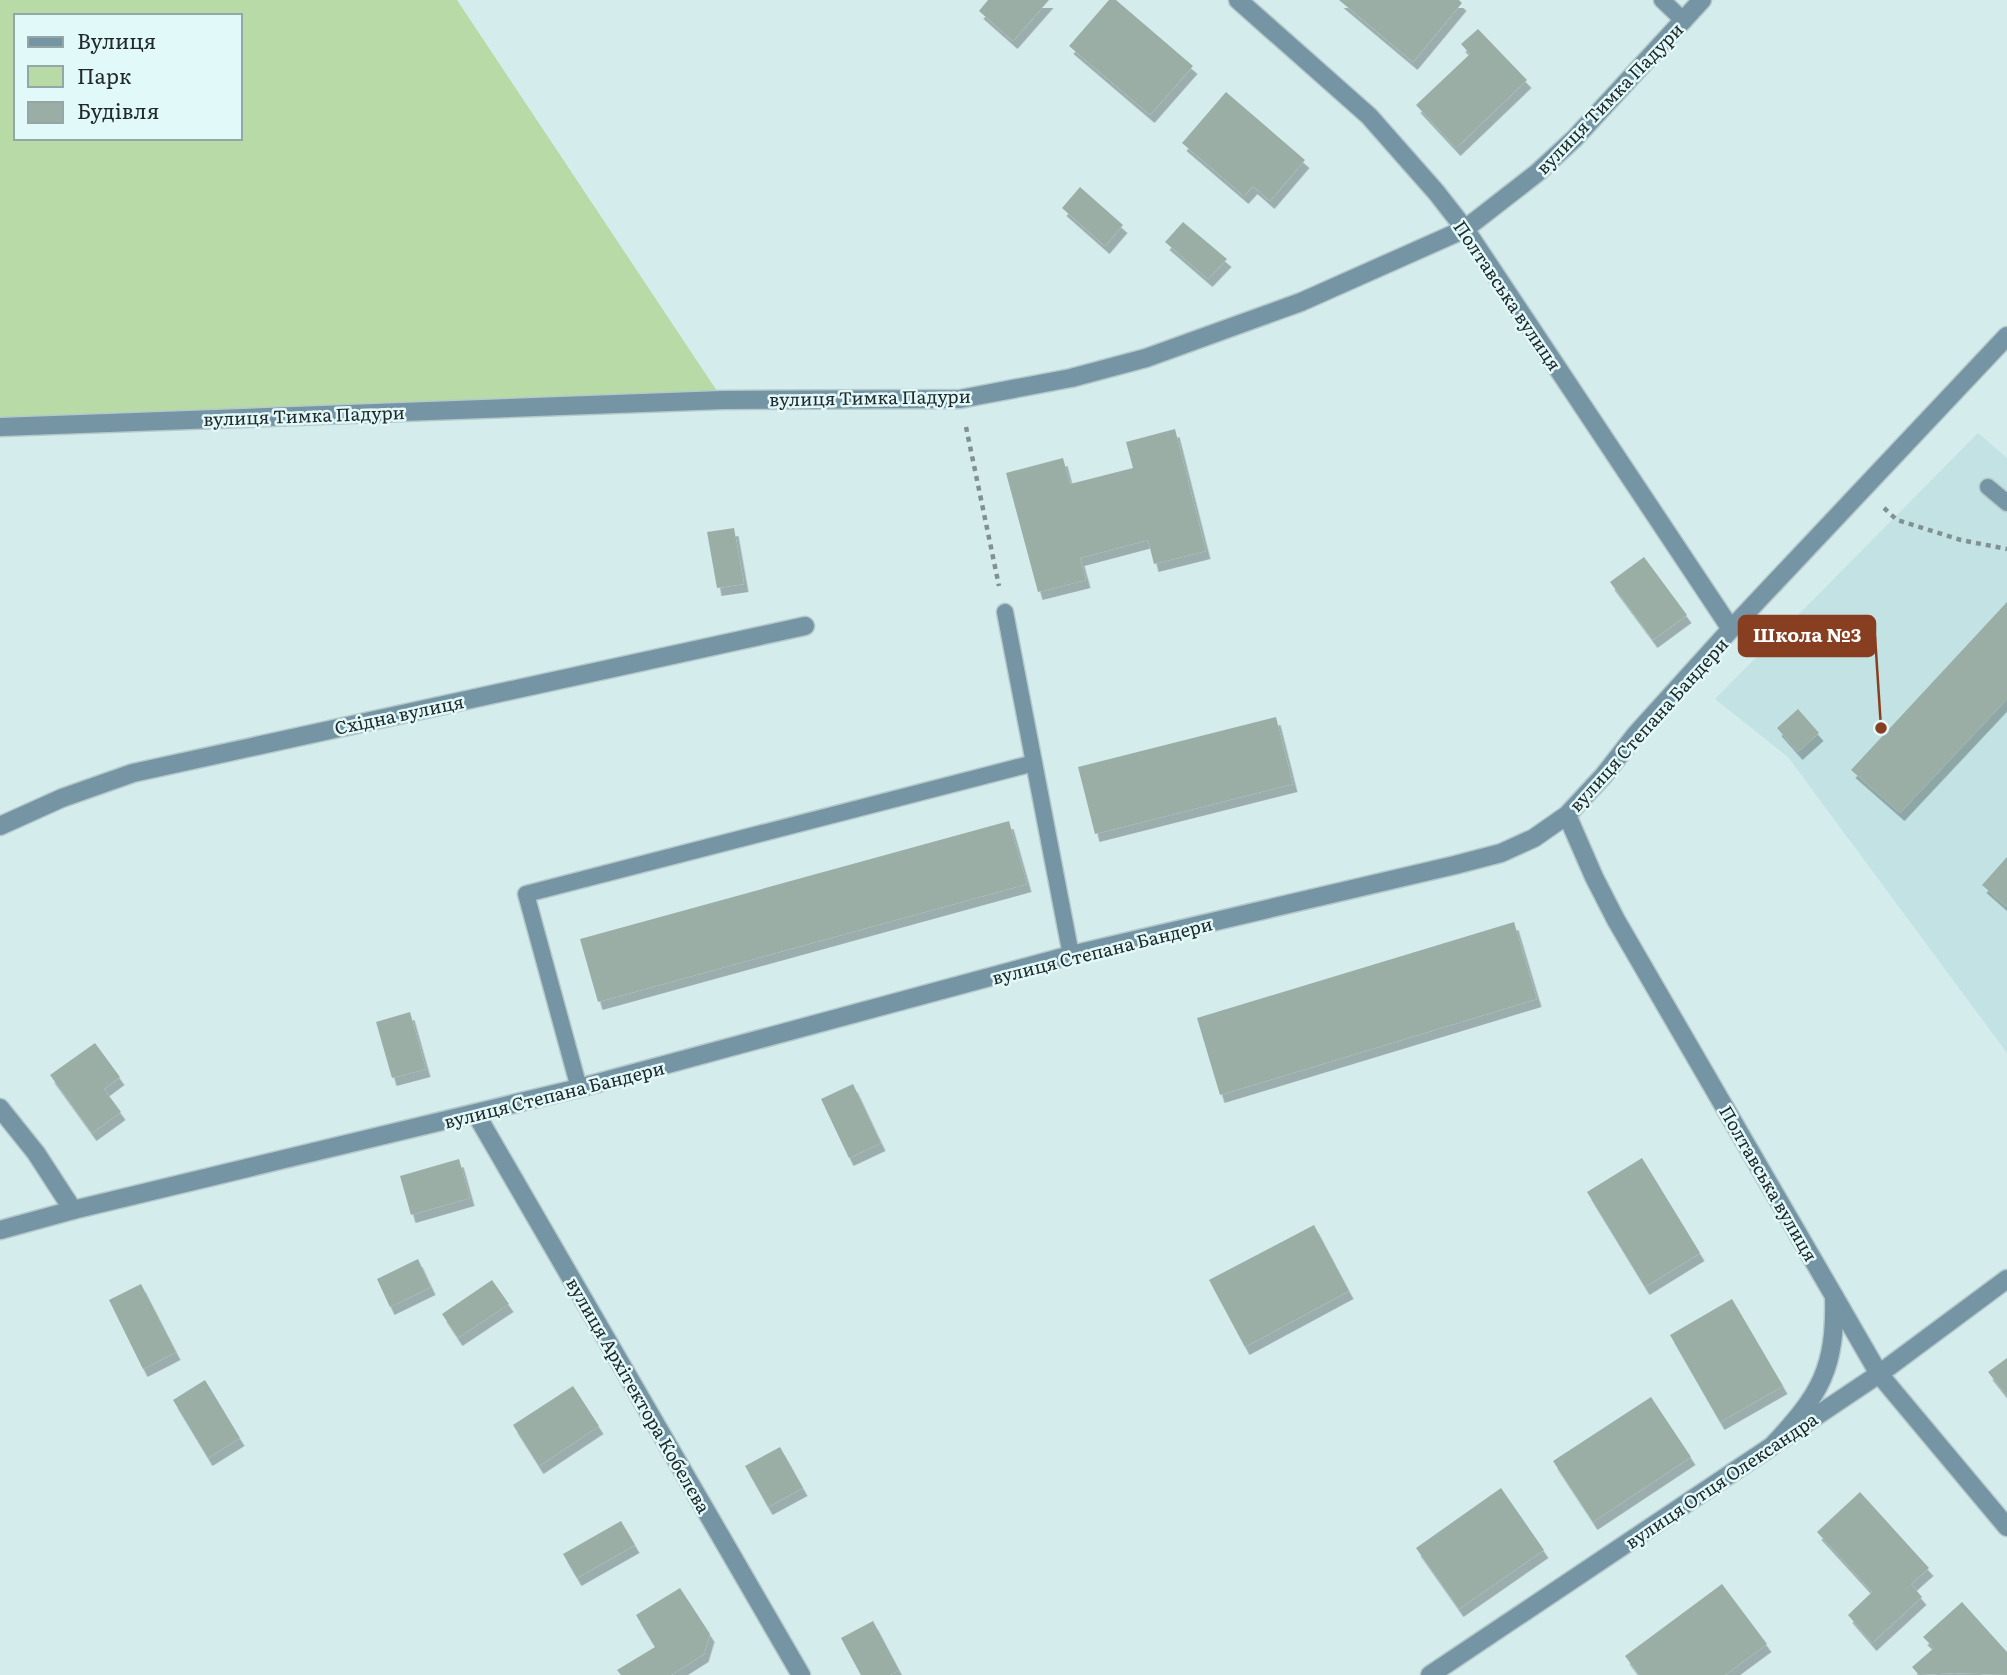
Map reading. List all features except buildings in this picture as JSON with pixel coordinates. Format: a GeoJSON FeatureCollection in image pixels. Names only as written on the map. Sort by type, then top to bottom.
{"type":"FeatureCollection","features":[{"type":"Feature","properties":{"kind":"street","name":"Полтавська вулиця"},"geometry":{"type":"LineString","coordinates":[[1238,0],[1369,116],[1436,192],[1465,229],[1731,629]]}},
{"type":"Feature","properties":{"kind":"street","name":"вулиця Тимка Падури"},"geometry":{"type":"LineString","coordinates":[[0,427],[723,400],[960,399],[1071,378],[1146,358],[1301,302],[1465,229],[1537,173],[1575,138],[1702,0]]}},
{"type":"Feature","properties":{"kind":"street","name":"вулиця Степана Бандери"},"geometry":{"type":"LineString","coordinates":[[0,1230],[579,1088],[1071,955],[1489,856],[1534,838],[1567,815],[1731,629],[2007,337]]}},
{"type":"Feature","properties":{"kind":"street","name":"Східна вулиця"},"geometry":{"type":"LineString","coordinates":[[0,826],[62,798],[133,773],[805,626]]}},
{"type":"Feature","properties":{"kind":"street","name":"Полтавська вулиця"},"geometry":{"type":"LineString","coordinates":[[1567,815],[1616,920],[1879,1374],[2007,1527]]}},
{"type":"Feature","properties":{"kind":"street"},"geometry":{"type":"LineString","coordinates":[[0,1108],[36,1153],[74,1210]]}},
{"type":"Feature","properties":{"kind":"street","name":"вулиця Архітектора Кобелєва"},"geometry":{"type":"LineString","coordinates":[[476,1114],[801,1675]]}},
{"type":"Feature","properties":{"kind":"street","name":"вулиця Отця Олександра"},"geometry":{"type":"LineString","coordinates":[[1430,1675],[1879,1374],[2007,1279]]}},
{"type":"Feature","properties":{"kind":"street"},"geometry":{"type":"LineString","coordinates":[[1772,1446],[1799,1417],[1821,1383],[1833,1342],[1834,1296]]}},
{"type":"Feature","properties":{"kind":"lane"},"geometry":{"type":"LineString","coordinates":[[1661,0],[1684,21]]}},
{"type":"Feature","properties":{"kind":"lane"},"geometry":{"type":"LineString","coordinates":[[1988,487],[2007,503]]}},
{"type":"Feature","properties":{"kind":"lane"},"geometry":{"type":"LineString","coordinates":[[1005,612],[1071,955]]}},
{"type":"Feature","properties":{"kind":"lane"},"geometry":{"type":"LineString","coordinates":[[579,1088],[526,894],[1034,763]]}},
{"type":"Feature","properties":{"kind":"path"},"geometry":{"type":"LineString","coordinates":[[960,399],[1005,612]]}},
{"type":"Feature","properties":{"kind":"path"},"geometry":{"type":"LineString","coordinates":[[1864,489],[1897,520],[1961,540],[2007,549]]}},
{"type":"Feature","properties":{"kind":"shaded area"},"geometry":{"type":"Polygon","coordinates":[[[1978,433],[2007,458],[2007,1053],[1788,757],[1715,699],[1978,433]]]}},
{"type":"Feature","properties":{"kind":"green space"},"geometry":{"type":"Polygon","coordinates":[[[0,0],[457,0],[723,400],[0,427],[0,0]]]}},
{"type":"Feature","properties":{"kind":"place","name":"Школа №3"},"geometry":{"type":"Point","coordinates":[1881,728]}}]}
